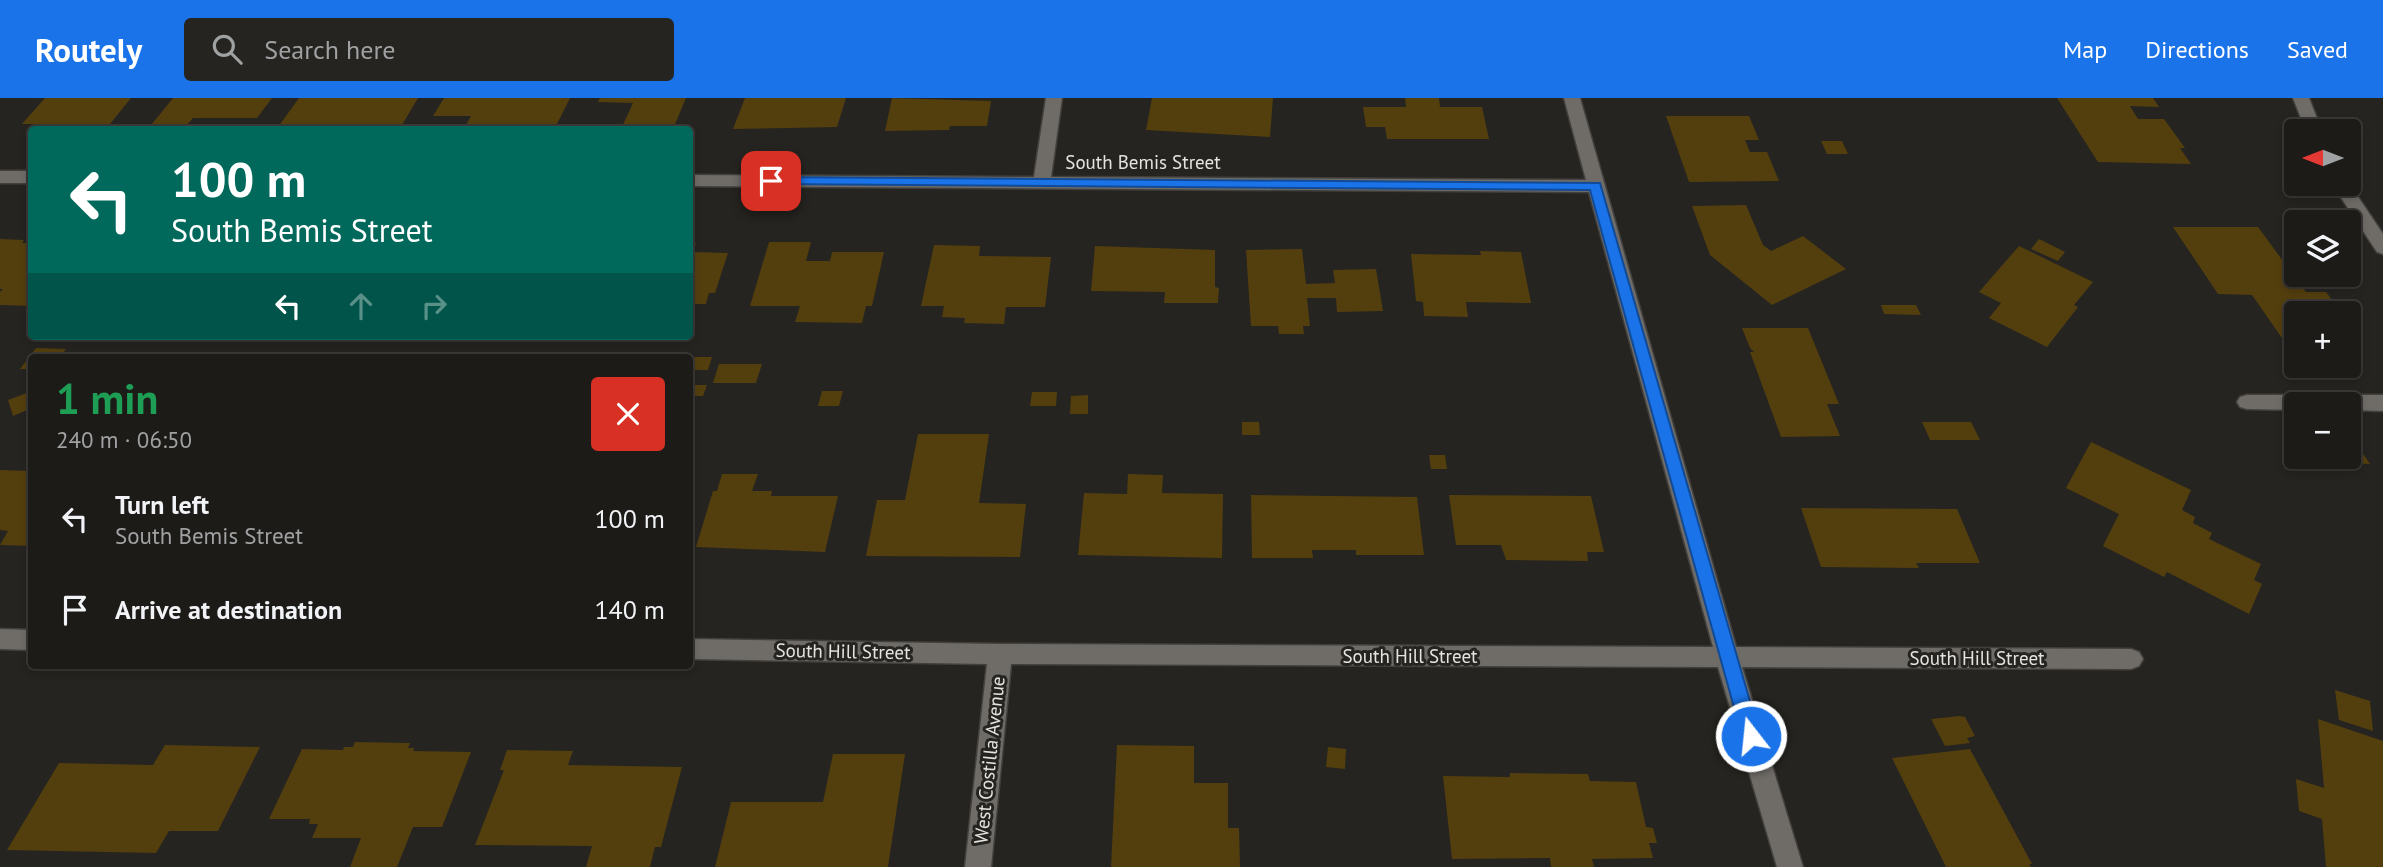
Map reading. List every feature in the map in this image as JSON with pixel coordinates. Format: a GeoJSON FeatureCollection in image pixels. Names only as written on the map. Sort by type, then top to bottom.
{"type":"FeatureCollection","features":[{"type":"Feature","properties":{"kind":"street"},"geometry":{"type":"LineString","coordinates":[[1042,182],[1055,98]]}},
{"type":"Feature","properties":{"kind":"street"},"geometry":{"type":"LineString","coordinates":[[1572,98],[1727,657],[1790,867]]}},
{"type":"Feature","properties":{"kind":"street"},"geometry":{"type":"LineString","coordinates":[[2301,98],[2309,119]]}},
{"type":"Feature","properties":{"kind":"street"},"geometry":{"type":"LineString","coordinates":[[0,177],[28,177]]}},
{"type":"Feature","properties":{"kind":"street","name":"South Bemis Street"},"geometry":{"type":"LineString","coordinates":[[693,181],[1595,186]]}},
{"type":"Feature","properties":{"kind":"street"},"geometry":{"type":"LineString","coordinates":[[2349,196],[2383,248]]}},
{"type":"Feature","properties":{"kind":"street"},"geometry":{"type":"LineString","coordinates":[[2247,402],[2383,403]]}},
{"type":"Feature","properties":{"kind":"street"},"geometry":{"type":"LineString","coordinates":[[0,639],[28,640]]}},
{"type":"Feature","properties":{"kind":"street","name":"South Hill Street"},"geometry":{"type":"LineString","coordinates":[[693,649],[2131,659]]}},
{"type":"Feature","properties":{"kind":"street","name":"West Costilla Avenue"},"geometry":{"type":"LineString","coordinates":[[978,867],[1000,653]]}},
{"type":"Feature","properties":{"kind":"building"},"geometry":{"type":"Polygon","coordinates":[[[45,98],[131,98],[110,124],[22,124],[45,98]]]}},
{"type":"Feature","properties":{"kind":"building"},"geometry":{"type":"Polygon","coordinates":[[[173,98],[272,98],[257,118],[193,118],[187,125],[152,124],[173,98]]]}},
{"type":"Feature","properties":{"kind":"building"},"geometry":{"type":"Polygon","coordinates":[[[299,98],[418,98],[402,125],[279,126],[299,98]]]}},
{"type":"Feature","properties":{"kind":"building"},"geometry":{"type":"Polygon","coordinates":[[[444,98],[570,98],[556,126],[466,125],[471,116],[433,116],[444,98]]]}},
{"type":"Feature","properties":{"kind":"building"},"geometry":{"type":"Polygon","coordinates":[[[600,98],[686,98],[674,126],[622,126],[633,103],[598,102],[600,98]]]}},
{"type":"Feature","properties":{"kind":"building"},"geometry":{"type":"Polygon","coordinates":[[[745,98],[846,98],[837,127],[733,129],[745,98]]]}},
{"type":"Feature","properties":{"kind":"building"},"geometry":{"type":"Polygon","coordinates":[[[892,98],[991,101],[987,126],[950,126],[949,130],[885,131],[892,98]]]}},
{"type":"Feature","properties":{"kind":"building"},"geometry":{"type":"Polygon","coordinates":[[[1152,98],[1273,98],[1270,137],[1146,130],[1152,98]]]}},
{"type":"Feature","properties":{"kind":"building"},"geometry":{"type":"Polygon","coordinates":[[[1405,98],[1439,98],[1440,107],[1482,107],[1489,139],[1387,139],[1385,127],[1366,127],[1363,107],[1406,107],[1405,98]]]}},
{"type":"Feature","properties":{"kind":"building"},"geometry":{"type":"Polygon","coordinates":[[[2057,98],[2153,98],[2159,107],[2130,106],[2138,119],[2164,119],[2185,148],[2180,148],[2191,164],[2098,162],[2057,98]]]}},
{"type":"Feature","properties":{"kind":"building"},"geometry":{"type":"Polygon","coordinates":[[[1666,116],[1749,116],[1759,140],[1745,140],[1750,152],[1767,152],[1779,181],[1689,182],[1666,116]]]}},
{"type":"Feature","properties":{"kind":"building"},"geometry":{"type":"Polygon","coordinates":[[[1821,141],[1842,141],[1848,154],[1827,154],[1821,141]]]}},
{"type":"Feature","properties":{"kind":"building"},"geometry":{"type":"Polygon","coordinates":[[[1746,205],[1763,245],[1771,251],[1803,236],[1846,269],[1772,305],[1710,255],[1692,206],[1746,205]]]}},
{"type":"Feature","properties":{"kind":"building"},"geometry":{"type":"Polygon","coordinates":[[[2173,227],[2258,227],[2284,262],[2284,287],[2302,287],[2306,292],[2326,292],[2333,301],[2284,301],[2284,341],[2252,295],[2218,294],[2173,227]]]}},
{"type":"Feature","properties":{"kind":"building"},"geometry":{"type":"Polygon","coordinates":[[[0,239],[24,240],[22,243],[28,243],[28,306],[0,305],[0,292],[3,289],[0,289],[0,239]]]}},
{"type":"Feature","properties":{"kind":"building"},"geometry":{"type":"Polygon","coordinates":[[[2039,239],[2065,252],[2058,261],[2031,249],[2039,239]]]}},
{"type":"Feature","properties":{"kind":"building"},"geometry":{"type":"Polygon","coordinates":[[[769,242],[811,242],[806,261],[830,261],[832,252],[884,252],[872,306],[866,306],[862,323],[795,322],[800,306],[750,306],[769,242]]]}},
{"type":"Feature","properties":{"kind":"building"},"geometry":{"type":"Polygon","coordinates":[[[934,245],[980,246],[979,256],[1051,257],[1045,307],[1006,307],[1004,324],[964,323],[965,318],[942,317],[944,306],[921,306],[934,245]]]}},
{"type":"Feature","properties":{"kind":"building"},"geometry":{"type":"Polygon","coordinates":[[[1095,246],[1215,250],[1218,303],[1164,303],[1165,292],[1091,291],[1095,246]]]}},
{"type":"Feature","properties":{"kind":"building"},"geometry":{"type":"Polygon","coordinates":[[[2019,246],[2093,282],[2074,305],[2078,307],[2047,347],[1989,318],[2001,303],[1979,292],[2019,246]]]}},
{"type":"Feature","properties":{"kind":"building"},"geometry":{"type":"Polygon","coordinates":[[[1302,249],[1306,284],[1335,283],[1333,270],[1376,269],[1383,311],[1337,312],[1336,298],[1307,298],[1310,326],[1303,326],[1304,334],[1279,334],[1278,326],[1251,326],[1246,250],[1302,249]]]}},
{"type":"Feature","properties":{"kind":"building"},"geometry":{"type":"Polygon","coordinates":[[[1480,251],[1521,252],[1531,303],[1466,302],[1468,317],[1424,316],[1423,302],[1416,301],[1411,254],[1481,255],[1480,251]]]}},
{"type":"Feature","properties":{"kind":"building"},"geometry":{"type":"Polygon","coordinates":[[[693,252],[728,253],[715,293],[709,293],[706,304],[693,304],[693,252]]]}},
{"type":"Feature","properties":{"kind":"building"},"geometry":{"type":"Polygon","coordinates":[[[1881,305],[1916,305],[1921,315],[1884,314],[1881,305]]]}},
{"type":"Feature","properties":{"kind":"building"},"geometry":{"type":"Polygon","coordinates":[[[1742,328],[1808,328],[1839,404],[1827,404],[1840,436],[1781,437],[1750,352],[1754,352],[1742,328]]]}},
{"type":"Feature","properties":{"kind":"building"},"geometry":{"type":"Polygon","coordinates":[[[36,348],[66,349],[62,354],[31,354],[36,348]]]}},
{"type":"Feature","properties":{"kind":"building"},"geometry":{"type":"Polygon","coordinates":[[[695,357],[712,357],[708,370],[693,370],[695,357]]]}},
{"type":"Feature","properties":{"kind":"building"},"geometry":{"type":"Polygon","coordinates":[[[28,358],[28,369],[20,369],[28,358]]]}},
{"type":"Feature","properties":{"kind":"building"},"geometry":{"type":"Polygon","coordinates":[[[719,364],[762,364],[756,383],[713,383],[719,364]]]}},
{"type":"Feature","properties":{"kind":"building"},"geometry":{"type":"Polygon","coordinates":[[[693,385],[707,385],[703,396],[693,396],[693,385]]]}},
{"type":"Feature","properties":{"kind":"building"},"geometry":{"type":"Polygon","coordinates":[[[822,391],[843,391],[839,406],[818,406],[822,391]]]}},
{"type":"Feature","properties":{"kind":"building"},"geometry":{"type":"Polygon","coordinates":[[[28,392],[28,410],[13,416],[8,400],[28,392]]]}},
{"type":"Feature","properties":{"kind":"building"},"geometry":{"type":"Polygon","coordinates":[[[1032,392],[1057,392],[1056,406],[1030,406],[1032,392]]]}},
{"type":"Feature","properties":{"kind":"building"},"geometry":{"type":"Polygon","coordinates":[[[1088,395],[1088,414],[1070,414],[1071,396],[1088,395]]]}},
{"type":"Feature","properties":{"kind":"building"},"geometry":{"type":"Polygon","coordinates":[[[1242,422],[1259,422],[1260,435],[1242,435],[1242,422]]]}},
{"type":"Feature","properties":{"kind":"building"},"geometry":{"type":"Polygon","coordinates":[[[1922,422],[1971,422],[1980,440],[1930,440],[1922,422]]]}},
{"type":"Feature","properties":{"kind":"building"},"geometry":{"type":"Polygon","coordinates":[[[918,434],[989,434],[979,503],[1026,504],[1020,557],[866,556],[877,500],[905,500],[918,434]]]}},
{"type":"Feature","properties":{"kind":"building"},"geometry":{"type":"Polygon","coordinates":[[[2091,442],[2191,490],[2182,510],[2195,517],[2193,523],[2212,533],[2209,539],[2261,564],[2254,580],[2262,584],[2249,614],[2167,572],[2164,577],[2103,546],[2119,514],[2066,488],[2091,442]]]}},
{"type":"Feature","properties":{"kind":"building"},"geometry":{"type":"Polygon","coordinates":[[[2361,451],[2370,464],[2361,464],[2361,451]]]}},
{"type":"Feature","properties":{"kind":"building"},"geometry":{"type":"Polygon","coordinates":[[[1429,455],[1445,455],[1447,469],[1431,469],[1429,455]]]}},
{"type":"Feature","properties":{"kind":"building"},"geometry":{"type":"Polygon","coordinates":[[[0,470],[28,471],[28,546],[0,545],[8,531],[0,530],[0,470]]]}},
{"type":"Feature","properties":{"kind":"building"},"geometry":{"type":"Polygon","coordinates":[[[722,474],[758,474],[752,491],[772,491],[771,496],[838,496],[825,552],[696,547],[713,491],[717,491],[722,474]]]}},
{"type":"Feature","properties":{"kind":"building"},"geometry":{"type":"Polygon","coordinates":[[[1128,474],[1163,475],[1162,493],[1223,494],[1222,558],[1078,555],[1084,493],[1127,494],[1128,474]]]}},
{"type":"Feature","properties":{"kind":"building"},"geometry":{"type":"Polygon","coordinates":[[[1251,495],[1417,497],[1424,555],[1356,555],[1356,550],[1312,550],[1313,558],[1252,558],[1251,495]]]}},
{"type":"Feature","properties":{"kind":"building"},"geometry":{"type":"Polygon","coordinates":[[[1449,495],[1591,496],[1604,552],[1587,552],[1588,561],[1506,560],[1501,545],[1456,545],[1449,495]]]}},
{"type":"Feature","properties":{"kind":"building"},"geometry":{"type":"Polygon","coordinates":[[[1801,508],[1957,509],[1980,563],[1916,563],[1919,568],[1821,567],[1801,508]]]}},
{"type":"Feature","properties":{"kind":"building"},"geometry":{"type":"Polygon","coordinates":[[[2335,690],[2370,701],[2373,731],[2339,720],[2335,690]]]}},
{"type":"Feature","properties":{"kind":"building"},"geometry":{"type":"Polygon","coordinates":[[[1965,717],[1975,736],[1967,738],[1970,743],[1945,746],[1931,719],[1965,717]]]}},
{"type":"Feature","properties":{"kind":"building"},"geometry":{"type":"Polygon","coordinates":[[[2318,719],[2383,741],[2383,867],[2326,867],[2322,819],[2299,811],[2296,779],[2324,788],[2318,719]]]}},
{"type":"Feature","properties":{"kind":"building"},"geometry":{"type":"Polygon","coordinates":[[[355,742],[410,743],[408,748],[414,748],[413,751],[471,752],[442,827],[413,827],[397,867],[350,867],[361,838],[312,838],[318,824],[309,824],[310,819],[269,819],[302,749],[343,750],[344,747],[353,747],[355,742]]]}},
{"type":"Feature","properties":{"kind":"building"},"geometry":{"type":"Polygon","coordinates":[[[165,745],[260,747],[218,831],[169,831],[156,853],[7,850],[59,763],[153,765],[165,745]]]}},
{"type":"Feature","properties":{"kind":"building"},"geometry":{"type":"Polygon","coordinates":[[[1117,745],[1194,746],[1194,783],[1228,783],[1228,828],[1239,828],[1240,867],[1111,867],[1117,745]]]}},
{"type":"Feature","properties":{"kind":"building"},"geometry":{"type":"Polygon","coordinates":[[[1328,747],[1346,749],[1345,769],[1326,767],[1328,747]]]}},
{"type":"Feature","properties":{"kind":"building"},"geometry":{"type":"Polygon","coordinates":[[[1970,749],[2032,864],[2029,864],[2031,867],[1946,867],[1892,758],[1970,749]]]}},
{"type":"Feature","properties":{"kind":"building"},"geometry":{"type":"Polygon","coordinates":[[[507,750],[573,751],[568,765],[682,767],[661,847],[655,847],[650,867],[586,867],[592,846],[475,845],[504,770],[500,770],[507,750]]]}},
{"type":"Feature","properties":{"kind":"building"},"geometry":{"type":"Polygon","coordinates":[[[833,754],[905,754],[888,867],[715,867],[731,802],[823,802],[833,754]]]}},
{"type":"Feature","properties":{"kind":"building"},"geometry":{"type":"Polygon","coordinates":[[[1510,773],[1588,774],[1590,781],[1636,782],[1646,827],[1653,828],[1657,843],[1649,843],[1653,858],[1592,859],[1594,867],[1551,867],[1550,858],[1452,859],[1443,776],[1510,777],[1510,773]]]}},
{"type":"Feature","properties":{"kind":"route"},"geometry":{"type":"LineString","coordinates":[[771,181],[1595,186],[1751,736]]}}]}
